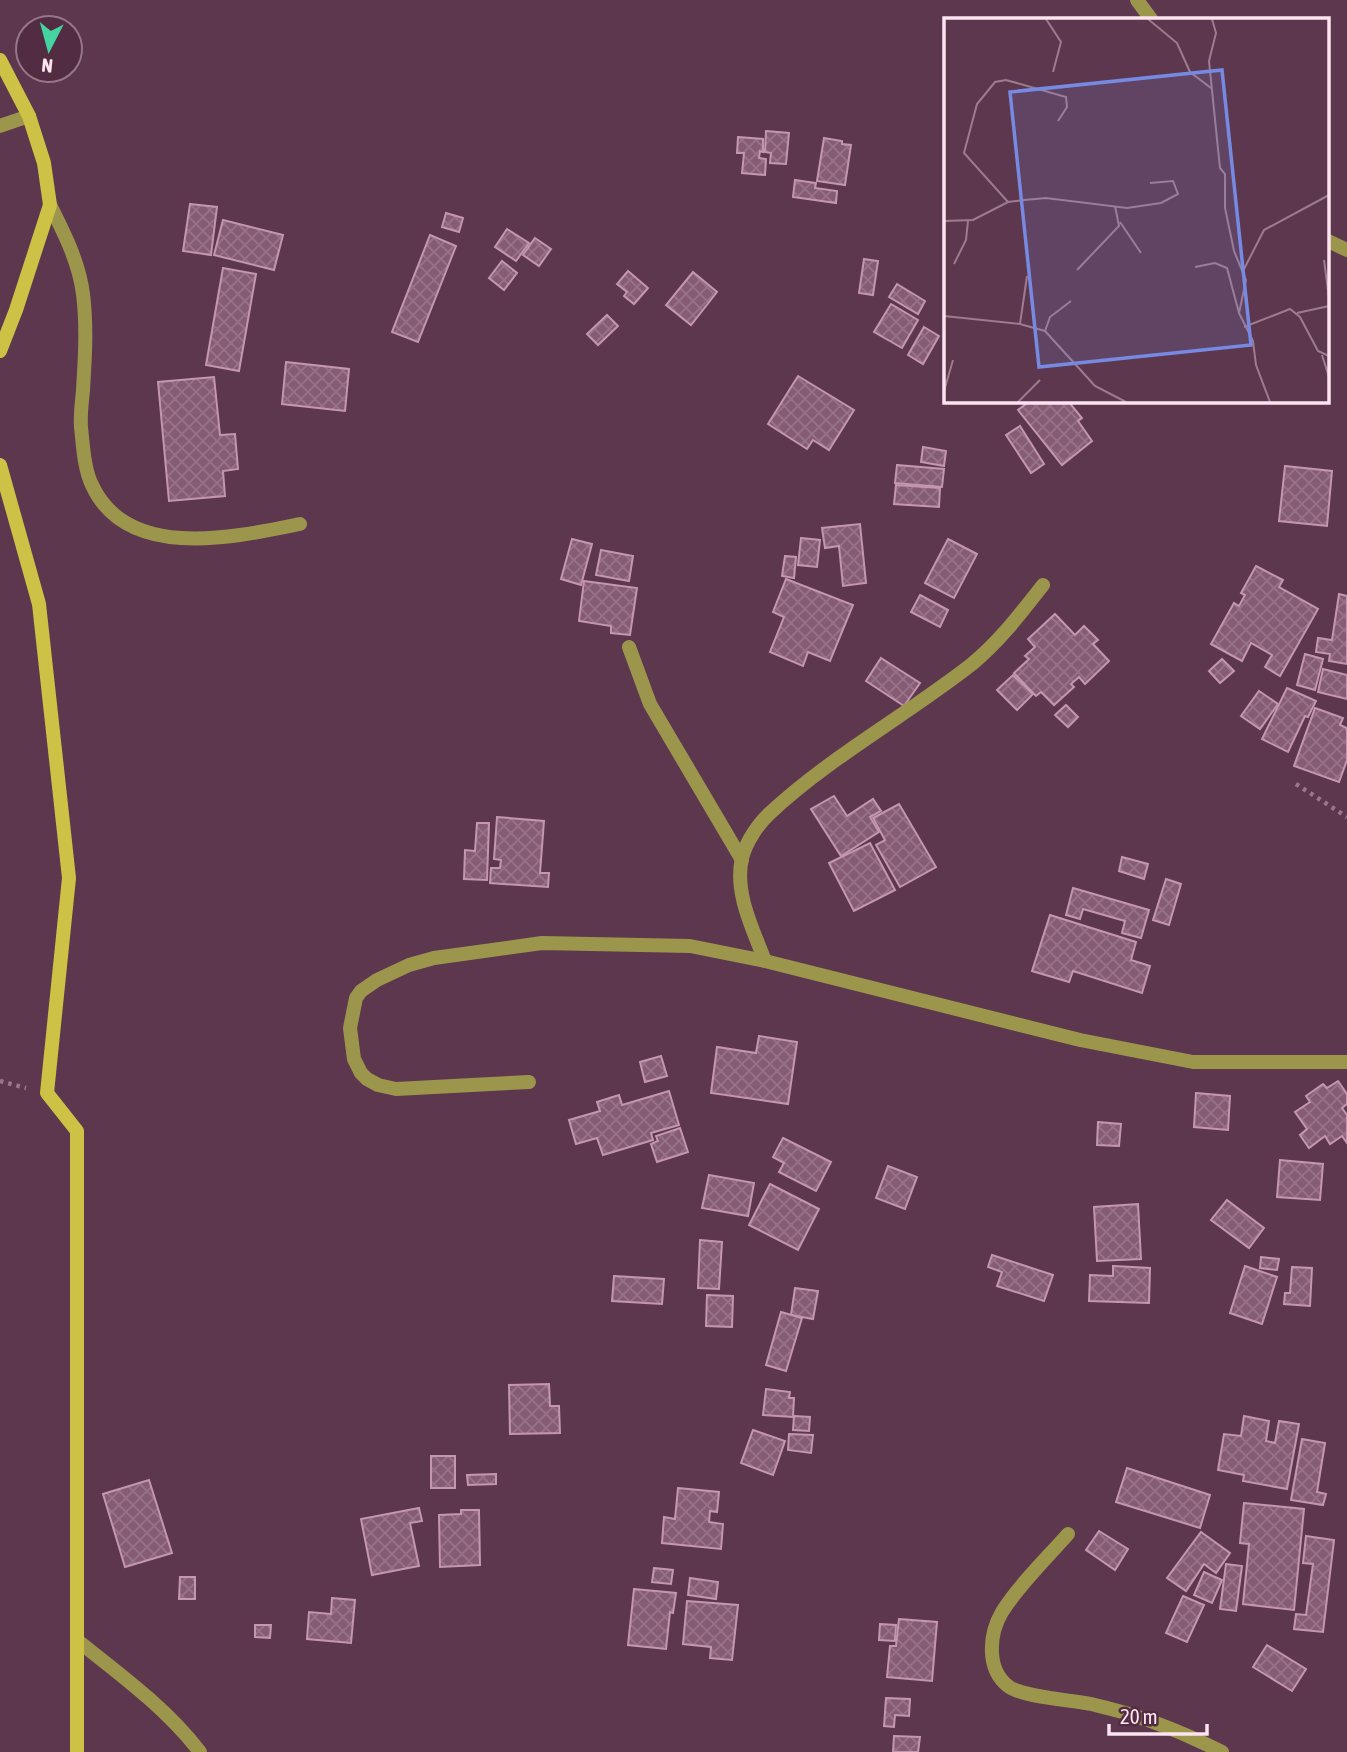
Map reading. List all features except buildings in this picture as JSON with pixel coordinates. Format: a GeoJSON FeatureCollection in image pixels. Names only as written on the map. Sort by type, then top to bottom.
{"type":"FeatureCollection","features":[{"type":"Feature","properties":{"kind":"street"},"geometry":{"type":"LineString","coordinates":[[1137,0],[1150,18]]}},
{"type":"Feature","properties":{"kind":"street"},"geometry":{"type":"LineString","coordinates":[[0,60],[29,116],[48,181],[50,205],[72,251],[83,292],[86,335],[81,426],[88,472],[98,496],[112,513],[126,523],[146,532],[173,537],[213,538],[300,524]]}},
{"type":"Feature","properties":{"kind":"street"},"geometry":{"type":"LineString","coordinates":[[0,126],[29,116]]}},
{"type":"Feature","properties":{"kind":"street"},"geometry":{"type":"LineString","coordinates":[[0,351],[50,205]]}},
{"type":"Feature","properties":{"kind":"street"},"geometry":{"type":"LineString","coordinates":[[1330,242],[1347,250]]}},
{"type":"Feature","properties":{"kind":"street"},"geometry":{"type":"LineString","coordinates":[[1,470],[40,604],[69,878],[47,1093],[77,1131],[77,1752]]}},
{"type":"Feature","properties":{"kind":"street"},"geometry":{"type":"LineString","coordinates":[[765,961],[743,901],[740,873],[752,835],[768,814],[827,768],[973,663],[1006,634],[1044,585]]}},
{"type":"Feature","properties":{"kind":"street"},"geometry":{"type":"LineString","coordinates":[[629,647],[650,704],[742,860]]}},
{"type":"Feature","properties":{"kind":"street"},"geometry":{"type":"LineString","coordinates":[[529,1082],[396,1089],[378,1085],[361,1073],[351,1050],[350,1028],[356,998],[361,990],[377,980],[409,965],[435,958],[542,943],[690,946],[765,961],[1008,1023],[1193,1062],[1347,1062]]}},
{"type":"Feature","properties":{"kind":"street"},"geometry":{"type":"LineString","coordinates":[[1068,1534],[1003,1612],[994,1638],[992,1661],[995,1673],[1013,1690],[1122,1713],[1168,1728],[1223,1752]]}},
{"type":"Feature","properties":{"kind":"street"},"geometry":{"type":"LineString","coordinates":[[78,1641],[166,1714],[200,1752]]}},
{"type":"Feature","properties":{"kind":"path"},"geometry":{"type":"LineString","coordinates":[[1296,784],[1347,817]]}}]}
